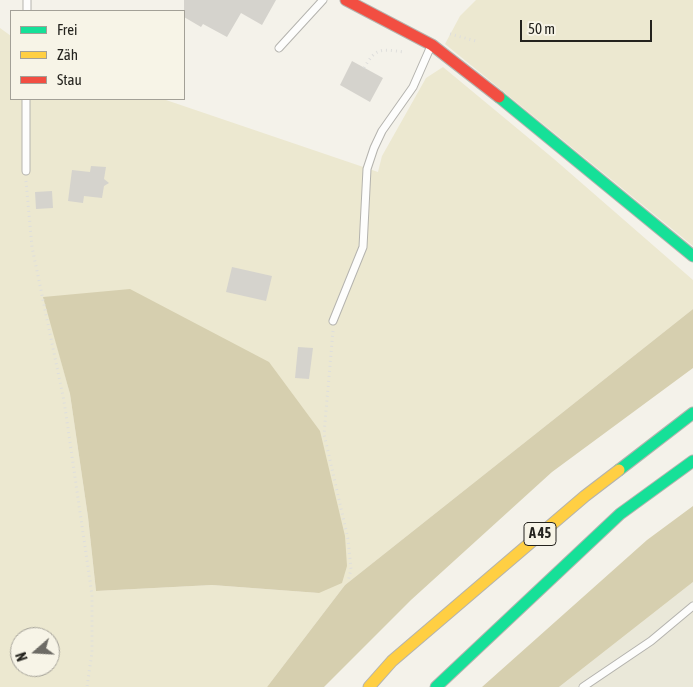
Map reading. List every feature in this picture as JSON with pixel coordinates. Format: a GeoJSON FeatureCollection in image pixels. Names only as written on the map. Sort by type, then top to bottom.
{"type":"FeatureCollection","features":[{"type":"Feature","properties":{"kind":"main road"},"geometry":{"type":"LineString","coordinates":[[346,0],[429,51],[560,146],[693,256]]}},
{"type":"Feature","properties":{"kind":"main road","name":"A 45"},"geometry":{"type":"LineString","coordinates":[[369,687],[392,661],[585,496],[693,413]]}},
{"type":"Feature","properties":{"kind":"main road","name":"A 45"},"geometry":{"type":"LineString","coordinates":[[436,687],[620,514],[693,461]]}},
{"type":"Feature","properties":{"kind":"lane"},"geometry":{"type":"LineString","coordinates":[[279,48],[323,0]]}},
{"type":"Feature","properties":{"kind":"lane"},"geometry":{"type":"LineString","coordinates":[[333,321],[363,247],[368,170],[374,148],[382,131],[413,87],[429,51]]}},
{"type":"Feature","properties":{"kind":"lane"},"geometry":{"type":"LineString","coordinates":[[26,100],[26,172]]}},
{"type":"Feature","properties":{"kind":"lane"},"geometry":{"type":"LineString","coordinates":[[583,687],[651,641],[693,606]]}},
{"type":"Feature","properties":{"kind":"path"},"geometry":{"type":"LineString","coordinates":[[364,68],[372,55],[384,49],[429,51]]}},
{"type":"Feature","properties":{"kind":"path"},"geometry":{"type":"LineString","coordinates":[[26,172],[32,247],[64,401],[92,596],[92,652],[87,687]]}},
{"type":"Feature","properties":{"kind":"path"},"geometry":{"type":"LineString","coordinates":[[333,321],[324,434],[348,539],[351,569],[348,582]]}},
{"type":"Feature","properties":{"kind":"shaded area"},"geometry":{"type":"Polygon","coordinates":[[[476,0],[693,0],[693,246],[445,44],[460,16],[476,0]]]}},
{"type":"Feature","properties":{"kind":"shaded area"},"geometry":{"type":"Polygon","coordinates":[[[0,28],[10,35],[10,100],[166,100],[378,172],[382,156],[426,78],[443,67],[554,159],[693,280],[693,309],[345,585],[267,687],[0,687],[0,28]],[[44,297],[70,394],[88,517],[96,591],[212,585],[319,593],[44,297]]]}},
{"type":"Feature","properties":{"kind":"shaded area"},"geometry":{"type":"Polygon","coordinates":[[[130,289],[269,362],[320,431],[345,536],[347,566],[342,583],[319,593],[212,585],[96,591],[88,517],[70,394],[43,297],[130,289]]]}},
{"type":"Feature","properties":{"kind":"shaded area"},"geometry":{"type":"Polygon","coordinates":[[[693,309],[693,368],[552,472],[411,600],[324,687],[267,687],[345,585],[693,309]]]}},
{"type":"Feature","properties":{"kind":"shaded area"},"geometry":{"type":"Polygon","coordinates":[[[693,506],[693,582],[559,687],[482,687],[647,540],[693,506]]]}},
{"type":"Feature","properties":{"kind":"shaded area"},"geometry":{"type":"Polygon","coordinates":[[[693,582],[693,687],[559,687],[693,582]]]}},
{"type":"Feature","properties":{"kind":"building"},"geometry":{"type":"Polygon","coordinates":[[[184,0],[276,0],[262,25],[241,13],[227,37],[203,24],[201,27],[185,18],[184,0]]]}},
{"type":"Feature","properties":{"kind":"building"},"geometry":{"type":"Polygon","coordinates":[[[352,61],[383,78],[370,102],[340,85],[352,61]]]}},
{"type":"Feature","properties":{"kind":"building"},"geometry":{"type":"Polygon","coordinates":[[[91,166],[106,167],[104,179],[109,183],[104,186],[102,198],[84,196],[83,203],[68,201],[72,170],[90,172],[91,166]]]}},
{"type":"Feature","properties":{"kind":"building"},"geometry":{"type":"Polygon","coordinates":[[[52,191],[53,208],[36,209],[35,192],[52,191]]]}},
{"type":"Feature","properties":{"kind":"building"},"geometry":{"type":"Polygon","coordinates":[[[232,267],[272,276],[266,301],[226,292],[232,267]]]}},
{"type":"Feature","properties":{"kind":"building"},"geometry":{"type":"Polygon","coordinates":[[[298,347],[313,348],[309,379],[295,378],[298,347]]]}},
{"type":"Feature","properties":{"kind":"traffic: fast"},"geometry":{"type":"LineString","coordinates":[[499,97],[693,256]]}},
{"type":"Feature","properties":{"kind":"traffic: fast"},"geometry":{"type":"LineString","coordinates":[[619,470],[693,413]]}},
{"type":"Feature","properties":{"kind":"traffic: fast"},"geometry":{"type":"LineString","coordinates":[[436,687],[620,514],[693,461]]}},
{"type":"Feature","properties":{"kind":"traffic: slow"},"geometry":{"type":"LineString","coordinates":[[369,687],[392,661],[585,496],[619,470]]}},
{"type":"Feature","properties":{"kind":"traffic: jam"},"geometry":{"type":"LineString","coordinates":[[346,0],[432,45],[499,97]]}}]}
